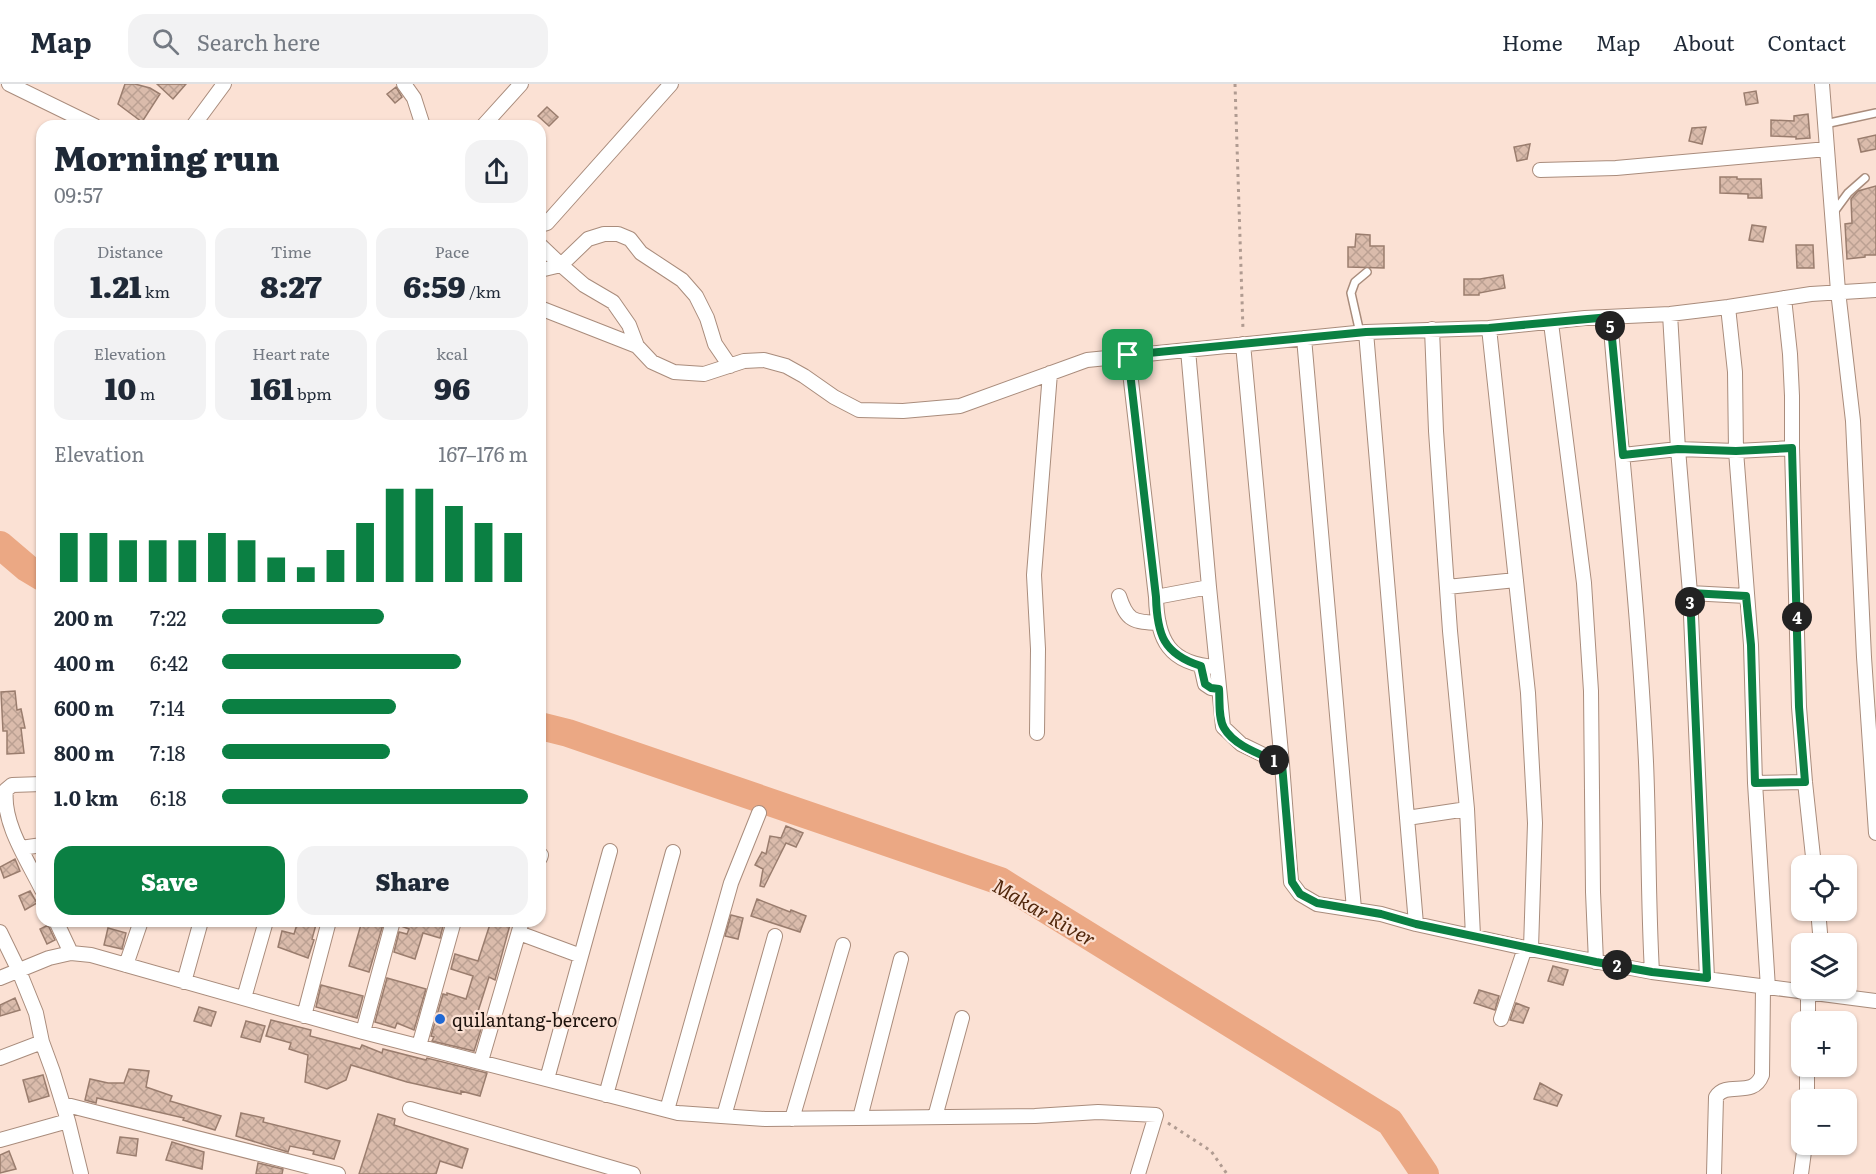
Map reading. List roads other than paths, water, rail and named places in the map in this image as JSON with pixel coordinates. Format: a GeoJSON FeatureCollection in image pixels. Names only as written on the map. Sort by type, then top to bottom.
{"type":"FeatureCollection","features":[{"type":"Feature","properties":{"kind":"street"},"geometry":{"type":"LineString","coordinates":[[9,84],[82,120]]}},
{"type":"Feature","properties":{"kind":"street"},"geometry":{"type":"LineString","coordinates":[[197,120],[224,84]]}},
{"type":"Feature","properties":{"kind":"street"},"geometry":{"type":"LineString","coordinates":[[404,84],[414,98],[421,120]]}},
{"type":"Feature","properties":{"kind":"street"},"geometry":{"type":"LineString","coordinates":[[488,120],[521,84]]}},
{"type":"Feature","properties":{"kind":"street"},"geometry":{"type":"LineString","coordinates":[[546,223],[671,84]]}},
{"type":"Feature","properties":{"kind":"street"},"geometry":{"type":"LineString","coordinates":[[1822,84],[1838,291],[1853,422],[1864,657],[1876,833]]}},
{"type":"Feature","properties":{"kind":"street"},"geometry":{"type":"LineString","coordinates":[[1540,170],[1627,167],[1827,149]]}},
{"type":"Feature","properties":{"kind":"street"},"geometry":{"type":"LineString","coordinates":[[546,269],[561,265],[588,240],[604,234],[618,234],[630,238],[641,253],[682,280],[696,296],[707,318],[715,344],[730,366]]}},
{"type":"Feature","properties":{"kind":"street"},"geometry":{"type":"LineString","coordinates":[[546,251],[584,285],[613,302],[629,325],[637,346],[652,362],[674,372],[704,374],[744,361],[764,360],[786,366],[804,375],[834,397],[859,410],[903,411],[960,406],[1087,360],[1128,355],[1363,333],[1489,328],[1670,314],[1838,291],[1876,290]]}},
{"type":"Feature","properties":{"kind":"street"},"geometry":{"type":"LineString","coordinates":[[1784,298],[1790,354],[1799,707],[1813,855]]}},
{"type":"Feature","properties":{"kind":"street"},"geometry":{"type":"LineString","coordinates":[[1714,1174],[1716,1096],[1723,1090],[1752,1088],[1757,1085],[1762,1076],[1766,987],[1755,783],[1751,645],[1736,451],[1736,372],[1728,307]]}},
{"type":"Feature","properties":{"kind":"street"},"geometry":{"type":"LineString","coordinates":[[546,310],[637,346]]}},
{"type":"Feature","properties":{"kind":"street"},"geometry":{"type":"LineString","coordinates":[[1670,314],[1690,593],[1707,978]]}},
{"type":"Feature","properties":{"kind":"street"},"geometry":{"type":"LineString","coordinates":[[1610,317],[1639,648],[1646,763],[1652,972]]}},
{"type":"Feature","properties":{"kind":"street"},"geometry":{"type":"LineString","coordinates":[[1551,323],[1584,583],[1591,691],[1596,962]]}},
{"type":"Feature","properties":{"kind":"street"},"geometry":{"type":"LineString","coordinates":[[1489,328],[1528,693],[1535,823],[1528,948],[1501,1019]]}},
{"type":"Feature","properties":{"kind":"street"},"geometry":{"type":"LineString","coordinates":[[1432,329],[1436,431],[1467,809],[1473,936]]}},
{"type":"Feature","properties":{"kind":"street"},"geometry":{"type":"LineString","coordinates":[[1363,333],[1416,924]]}},
{"type":"Feature","properties":{"kind":"street"},"geometry":{"type":"LineString","coordinates":[[1304,338],[1354,909]]}},
{"type":"Feature","properties":{"kind":"street"},"geometry":{"type":"LineString","coordinates":[[1243,344],[1292,882],[1300,894],[1317,903],[1381,914],[1416,924],[1596,962],[1652,972],[1791,990]]}},
{"type":"Feature","properties":{"kind":"street"},"geometry":{"type":"LineString","coordinates":[[1188,350],[1223,727],[1240,744],[1282,764]]}},
{"type":"Feature","properties":{"kind":"street"},"geometry":{"type":"LineString","coordinates":[[1128,355],[1159,623],[1163,640],[1174,653],[1190,662],[1201,666],[1216,667]]}},
{"type":"Feature","properties":{"kind":"street"},"geometry":{"type":"LineString","coordinates":[[1037,733],[1038,649],[1034,575],[1050,373]]}},
{"type":"Feature","properties":{"kind":"street"},"geometry":{"type":"LineString","coordinates":[[1623,455],[1678,449],[1736,451],[1792,448]]}},
{"type":"Feature","properties":{"kind":"street"},"geometry":{"type":"LineString","coordinates":[[1447,587],[1516,580]]}},
{"type":"Feature","properties":{"kind":"street"},"geometry":{"type":"LineString","coordinates":[[1156,597],[1209,587]]}},
{"type":"Feature","properties":{"kind":"street"},"geometry":{"type":"LineString","coordinates":[[1690,593],[1746,596]]}},
{"type":"Feature","properties":{"kind":"street"},"geometry":{"type":"LineString","coordinates":[[1119,596],[1124,611],[1130,618],[1144,623],[1159,623]]}},
{"type":"Feature","properties":{"kind":"street"},"geometry":{"type":"LineString","coordinates":[[1201,666],[1205,684],[1219,689]]}},
{"type":"Feature","properties":{"kind":"street"},"geometry":{"type":"LineString","coordinates":[[1755,783],[1805,782]]}},
{"type":"Feature","properties":{"kind":"street"},"geometry":{"type":"LineString","coordinates":[[36,784],[12,785],[6,790],[5,799],[7,817],[36,878]]}},
{"type":"Feature","properties":{"kind":"street"},"geometry":{"type":"LineString","coordinates":[[1407,818],[1467,809]]}},
{"type":"Feature","properties":{"kind":"street"},"geometry":{"type":"LineString","coordinates":[[667,1110],[731,882],[759,813]]}},
{"type":"Feature","properties":{"kind":"street"},"geometry":{"type":"LineString","coordinates":[[21,848],[36,846]]}},
{"type":"Feature","properties":{"kind":"street"},"geometry":{"type":"LineString","coordinates":[[547,1079],[610,851]]}},
{"type":"Feature","properties":{"kind":"street"},"geometry":{"type":"LineString","coordinates":[[606,1095],[673,852]]}},
{"type":"Feature","properties":{"kind":"street"},"geometry":{"type":"LineString","coordinates":[[59,927],[71,953]]}},
{"type":"Feature","properties":{"kind":"street"},"geometry":{"type":"LineString","coordinates":[[126,965],[139,927]]}},
{"type":"Feature","properties":{"kind":"street"},"geometry":{"type":"LineString","coordinates":[[184,982],[199,927]]}},
{"type":"Feature","properties":{"kind":"street"},"geometry":{"type":"LineString","coordinates":[[244,998],[264,927]]}},
{"type":"Feature","properties":{"kind":"street"},"geometry":{"type":"LineString","coordinates":[[304,1016],[328,927]]}},
{"type":"Feature","properties":{"kind":"street"},"geometry":{"type":"LineString","coordinates":[[363,1032],[391,927]]}},
{"type":"Feature","properties":{"kind":"street"},"geometry":{"type":"LineString","coordinates":[[420,1046],[452,927]]}},
{"type":"Feature","properties":{"kind":"street"},"geometry":{"type":"LineString","coordinates":[[481,1061],[520,927],[581,956]]}},
{"type":"Feature","properties":{"kind":"street"},"geometry":{"type":"LineString","coordinates":[[0,932],[36,1013],[81,1174]]}},
{"type":"Feature","properties":{"kind":"street"},"geometry":{"type":"LineString","coordinates":[[724,1116],[775,936]]}},
{"type":"Feature","properties":{"kind":"street"},"geometry":{"type":"LineString","coordinates":[[792,1119],[843,945]]}},
{"type":"Feature","properties":{"kind":"street"},"geometry":{"type":"LineString","coordinates":[[0,978],[49,958],[71,953],[91,955],[363,1032],[678,1113],[792,1119],[1035,1116],[1098,1112],[1156,1115],[1140,1174]]}},
{"type":"Feature","properties":{"kind":"street"},"geometry":{"type":"LineString","coordinates":[[860,1118],[902,959]]}},
{"type":"Feature","properties":{"kind":"street"},"geometry":{"type":"LineString","coordinates":[[1857,997],[1876,1001]]}},
{"type":"Feature","properties":{"kind":"street"},"geometry":{"type":"LineString","coordinates":[[935,1118],[962,1018]]}},
{"type":"Feature","properties":{"kind":"street"},"geometry":{"type":"LineString","coordinates":[[0,1058],[42,1041]]}},
{"type":"Feature","properties":{"kind":"street"},"geometry":{"type":"LineString","coordinates":[[63,1104],[338,1174]]}},
{"type":"Feature","properties":{"kind":"street"},"geometry":{"type":"LineString","coordinates":[[410,1109],[633,1174]]}},
{"type":"Feature","properties":{"kind":"street"},"geometry":{"type":"LineString","coordinates":[[0,1140],[68,1121]]}},
{"type":"Feature","properties":{"kind":"street"},"geometry":{"type":"LineString","coordinates":[[1800,1174],[1803,1155]]}},
{"type":"Feature","properties":{"kind":"lane"},"geometry":{"type":"LineString","coordinates":[[1825,124],[1876,112]]}},
{"type":"Feature","properties":{"kind":"lane"},"geometry":{"type":"LineString","coordinates":[[1833,214],[1848,193],[1865,178]]}},
{"type":"Feature","properties":{"kind":"lane"},"geometry":{"type":"LineString","coordinates":[[1363,333],[1351,293],[1355,282],[1367,273]]}},
{"type":"Feature","properties":{"kind":"waterway","name":"Makar River"},"geometry":{"type":"LineString","coordinates":[[0,545],[36,573]]}},
{"type":"Feature","properties":{"kind":"waterway","name":"Makar River"},"geometry":{"type":"LineString","coordinates":[[546,728],[568,733],[1000,881],[1390,1122],[1425,1174]]}},
{"type":"Feature","properties":{"kind":"place","name":"quilantang-bercero"},"geometry":{"type":"Point","coordinates":[440,1019]}}]}
